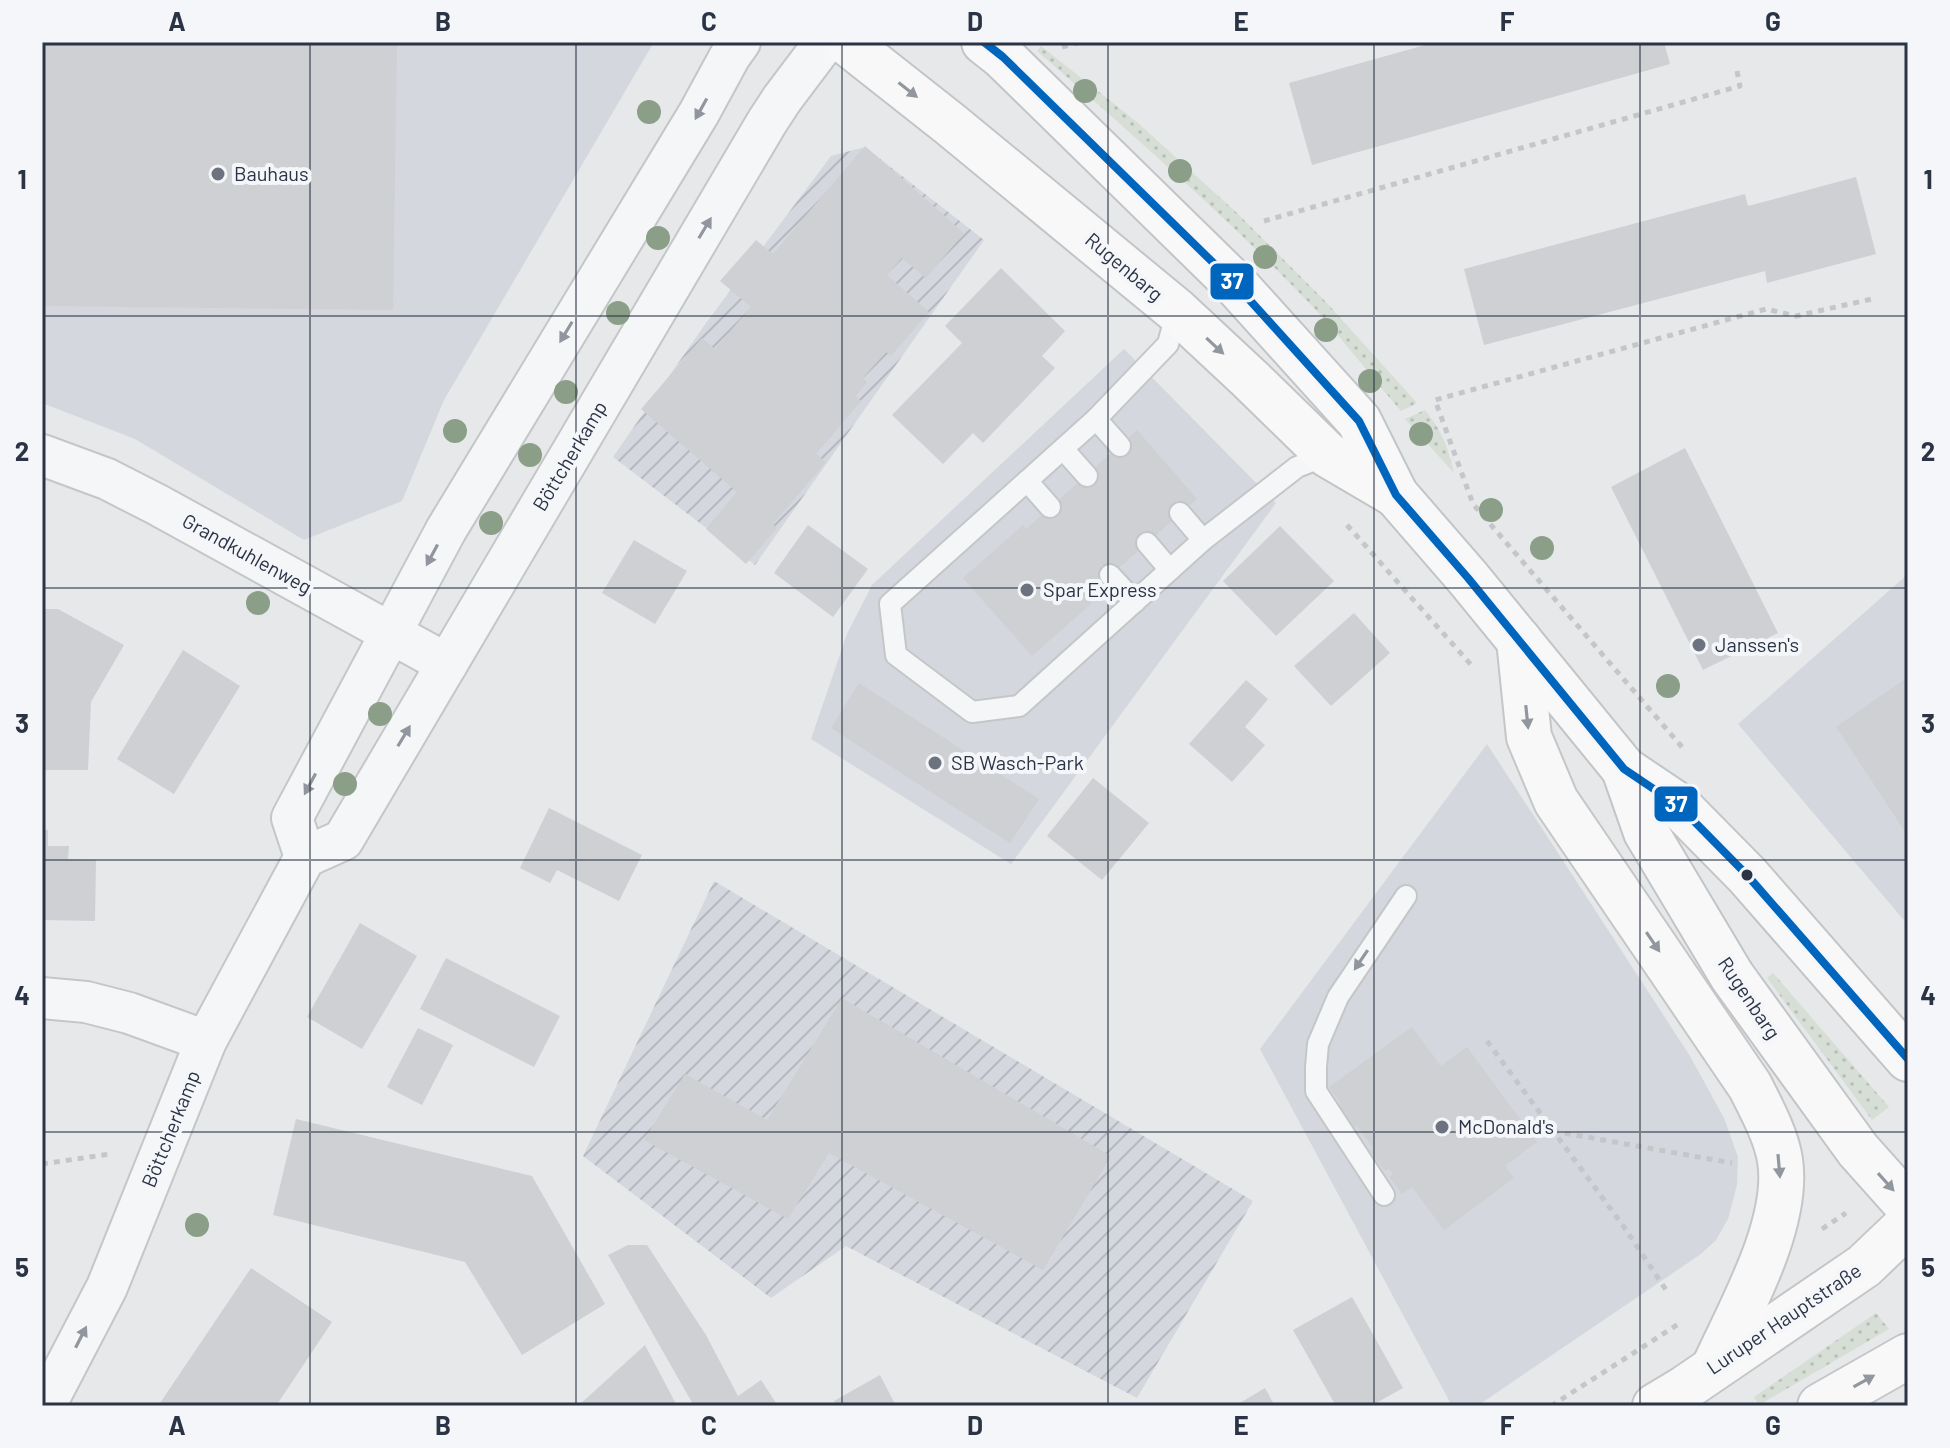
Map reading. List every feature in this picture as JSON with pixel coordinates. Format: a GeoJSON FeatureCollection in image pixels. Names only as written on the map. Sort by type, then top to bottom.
{"type":"FeatureCollection","features":[{"type":"Feature","properties":{"kind":"main road","name":"Rugenbarg"},"geometry":{"type":"LineString","coordinates":[[846,42],[1177,311],[1312,461],[1396,495]]}},
{"type":"Feature","properties":{"kind":"main road","name":"Rugenbarg"},"geometry":{"type":"LineString","coordinates":[[984,42],[1014,67],[1248,297],[1359,421],[1396,495],[1624,769],[1679,806],[1747,875],[1908,1059]]}},
{"type":"Feature","properties":{"kind":"main road"},"geometry":{"type":"LineString","coordinates":[[1519,640],[1529,737],[1556,801],[1750,1086],[1780,1159],[1778,1210],[1771,1239],[1714,1367]]}},
{"type":"Feature","properties":{"kind":"main road","name":"Rugenbarg"},"geometry":{"type":"LineString","coordinates":[[1624,769],[1646,832],[1732,976],[1858,1150],[1908,1206]]}},
{"type":"Feature","properties":{"kind":"main road","name":"Luruper Hauptstraße"},"geometry":{"type":"LineString","coordinates":[[1655,1406],[1864,1266],[1908,1224]]}},
{"type":"Feature","properties":{"kind":"main road"},"geometry":{"type":"LineString","coordinates":[[1864,1266],[1908,1258]]}},
{"type":"Feature","properties":{"kind":"main road"},"geometry":{"type":"LineString","coordinates":[[1820,1406],[1908,1356]]}},
{"type":"Feature","properties":{"kind":"street"},"geometry":{"type":"LineString","coordinates":[[305,857],[292,818],[390,634],[446,530],[740,42]]}},
{"type":"Feature","properties":{"kind":"street","name":"Böttcherkamp"},"geometry":{"type":"LineString","coordinates":[[45,1406],[107,1287],[206,1041],[305,857],[343,840],[767,122],[825,42]]}},
{"type":"Feature","properties":{"kind":"street","name":"Grandkuhlenweg"},"geometry":{"type":"LineString","coordinates":[[42,455],[107,479],[156,504],[447,664]]}},
{"type":"Feature","properties":{"kind":"street"},"geometry":{"type":"LineString","coordinates":[[42,998],[86,1002],[129,1013],[206,1041]]}},
{"type":"Feature","properties":{"kind":"lane"},"geometry":{"type":"LineString","coordinates":[[1177,311],[1168,344],[1096,419],[890,604],[896,655],[972,712],[1019,706],[1203,540],[1312,461]]}},
{"type":"Feature","properties":{"kind":"lane"},"geometry":{"type":"LineString","coordinates":[[1096,419],[1120,446]]}},
{"type":"Feature","properties":{"kind":"lane"},"geometry":{"type":"LineString","coordinates":[[1063,449],[1087,476]]}},
{"type":"Feature","properties":{"kind":"lane"},"geometry":{"type":"LineString","coordinates":[[1027,481],[1050,507]]}},
{"type":"Feature","properties":{"kind":"lane"},"geometry":{"type":"LineString","coordinates":[[1180,513],[1203,540]]}},
{"type":"Feature","properties":{"kind":"lane"},"geometry":{"type":"LineString","coordinates":[[1147,543],[1170,570]]}},
{"type":"Feature","properties":{"kind":"lane"},"geometry":{"type":"LineString","coordinates":[[1110,575],[1135,602]]}},
{"type":"Feature","properties":{"kind":"lane"},"geometry":{"type":"LineString","coordinates":[[1384,1195],[1316,1091],[1316,1067],[1318,1044],[1338,997],[1406,896]]}},
{"type":"Feature","properties":{"kind":"path"},"geometry":{"type":"LineString","coordinates":[[1062,47],[1081,42]]}},
{"type":"Feature","properties":{"kind":"path"},"geometry":{"type":"LineString","coordinates":[[1264,221],[1740,86],[1737,71]]}},
{"type":"Feature","properties":{"kind":"path"},"geometry":{"type":"LineString","coordinates":[[1473,504],[1435,400],[1766,309],[1796,316],[1872,299]]}},
{"type":"Feature","properties":{"kind":"path"},"geometry":{"type":"LineString","coordinates":[[1312,461],[1481,676]]}},
{"type":"Feature","properties":{"kind":"path"},"geometry":{"type":"LineString","coordinates":[[1487,1041],[1624,1227],[1666,1290]]}},
{"type":"Feature","properties":{"kind":"path"},"geometry":{"type":"LineString","coordinates":[[1553,1131],[1736,1164]]}},
{"type":"Feature","properties":{"kind":"path"},"geometry":{"type":"LineString","coordinates":[[42,1164],[110,1154]]}},
{"type":"Feature","properties":{"kind":"shaded area"},"geometry":{"type":"Polygon","coordinates":[[[42,42],[654,42],[444,400],[402,501],[304,540],[135,439],[42,403],[42,42]]]}},
{"type":"Feature","properties":{"kind":"shaded area"},"geometry":{"type":"Polygon","coordinates":[[[1041,46],[1138,123],[1238,214],[1325,301],[1417,403],[1401,411],[1281,274],[1178,176],[1037,51],[1041,46]]]}},
{"type":"Feature","properties":{"kind":"shaded area"},"geometry":{"type":"Polygon","coordinates":[[[865,147],[984,240],[755,565],[613,457],[706,323],[831,156],[865,147]]]}},
{"type":"Feature","properties":{"kind":"shaded area"},"geometry":{"type":"Polygon","coordinates":[[[1124,349],[1276,503],[1011,864],[811,739],[847,634],[872,585],[1124,349]]]}},
{"type":"Feature","properties":{"kind":"shaded area"},"geometry":{"type":"Polygon","coordinates":[[[1425,410],[1444,440],[1454,473],[1405,419],[1425,410]]]}},
{"type":"Feature","properties":{"kind":"shaded area"},"geometry":{"type":"Polygon","coordinates":[[[1908,574],[1908,925],[1738,724],[1908,574]]]}},
{"type":"Feature","properties":{"kind":"shaded area"},"geometry":{"type":"Polygon","coordinates":[[[1487,744],[1690,1056],[1724,1118],[1738,1157],[1737,1185],[1728,1219],[1716,1240],[1701,1254],[1477,1406],[1452,1406],[1260,1049],[1487,744]]]}},
{"type":"Feature","properties":{"kind":"shaded area"},"geometry":{"type":"Polygon","coordinates":[[[714,881],[1253,1201],[1137,1398],[846,1246],[771,1298],[583,1156],[714,881]]]}},
{"type":"Feature","properties":{"kind":"shaded area"},"geometry":{"type":"Polygon","coordinates":[[[1773,973],[1889,1107],[1872,1120],[1767,978],[1773,973]]]}},
{"type":"Feature","properties":{"kind":"shaded area"},"geometry":{"type":"Polygon","coordinates":[[[1876,1313],[1889,1329],[1759,1405],[1754,1397],[1876,1313]]]}},
{"type":"Feature","properties":{"kind":"building","name":"Bauhaus"},"geometry":{"type":"Polygon","coordinates":[[[42,42],[397,42],[393,310],[42,306],[42,42]]]}},
{"type":"Feature","properties":{"kind":"building"},"geometry":{"type":"Polygon","coordinates":[[[1436,42],[1664,42],[1670,64],[1312,165],[1289,83],[1436,42]]]}},
{"type":"Feature","properties":{"kind":"building"},"geometry":{"type":"Polygon","coordinates":[[[865,146],[964,233],[926,278],[902,258],[887,275],[929,312],[891,356],[886,352],[863,378],[867,382],[856,396],[861,401],[816,454],[826,462],[773,524],[777,528],[746,564],[706,529],[737,492],[641,409],[702,338],[715,349],[751,307],[720,281],[756,240],[773,254],[865,146]]]}},
{"type":"Feature","properties":{"kind":"building"},"geometry":{"type":"Polygon","coordinates":[[[1856,177],[1876,254],[1767,283],[1765,271],[1484,345],[1464,269],[1745,194],[1748,206],[1856,177]]]}},
{"type":"Feature","properties":{"kind":"building"},"geometry":{"type":"Polygon","coordinates":[[[1001,268],[1065,331],[1042,356],[1055,368],[983,443],[973,433],[943,464],[892,415],[962,343],[945,326],[1001,268]]]}},
{"type":"Feature","properties":{"kind":"building"},"geometry":{"type":"Polygon","coordinates":[[[1137,430],[1197,499],[1086,597],[1092,603],[1032,656],[963,578],[1023,525],[1026,529],[1137,430]]]}},
{"type":"Feature","properties":{"kind":"building"},"geometry":{"type":"Polygon","coordinates":[[[1685,448],[1778,633],[1703,670],[1611,487],[1685,448]]]}},
{"type":"Feature","properties":{"kind":"building"},"geometry":{"type":"Polygon","coordinates":[[[808,525],[868,569],[833,617],[774,573],[808,525]]]}},
{"type":"Feature","properties":{"kind":"building"},"geometry":{"type":"Polygon","coordinates":[[[1280,526],[1334,581],[1276,636],[1223,581],[1280,526]]]}},
{"type":"Feature","properties":{"kind":"building"},"geometry":{"type":"Polygon","coordinates":[[[634,540],[687,571],[655,624],[602,593],[634,540]]]}},
{"type":"Feature","properties":{"kind":"building"},"geometry":{"type":"Polygon","coordinates":[[[42,609],[58,609],[124,645],[91,702],[88,770],[42,770],[42,609]]]}},
{"type":"Feature","properties":{"kind":"building"},"geometry":{"type":"Polygon","coordinates":[[[1354,613],[1390,653],[1331,706],[1294,666],[1354,613]]]}},
{"type":"Feature","properties":{"kind":"building"},"geometry":{"type":"Polygon","coordinates":[[[183,650],[240,686],[174,794],[117,759],[183,650]]]}},
{"type":"Feature","properties":{"kind":"building"},"geometry":{"type":"Polygon","coordinates":[[[1908,677],[1908,836],[1836,727],[1908,677]]]}},
{"type":"Feature","properties":{"kind":"building"},"geometry":{"type":"Polygon","coordinates":[[[1246,680],[1268,699],[1245,727],[1265,745],[1232,782],[1189,744],[1246,680]]]}},
{"type":"Feature","properties":{"kind":"building","name":"SB Wasch-Park"},"geometry":{"type":"Polygon","coordinates":[[[859,683],[1039,799],[1010,843],[831,728],[859,683]]]}},
{"type":"Feature","properties":{"kind":"building"},"geometry":{"type":"Polygon","coordinates":[[[1093,778],[1149,823],[1102,880],[1047,836],[1093,778]]]}},
{"type":"Feature","properties":{"kind":"building"},"geometry":{"type":"Polygon","coordinates":[[[549,808],[642,855],[619,901],[557,870],[550,883],[520,868],[549,808]]]}},
{"type":"Feature","properties":{"kind":"building"},"geometry":{"type":"Polygon","coordinates":[[[42,830],[48,830],[48,846],[69,846],[68,859],[96,860],[95,921],[42,920],[42,830]]]}},
{"type":"Feature","properties":{"kind":"building"},"geometry":{"type":"Polygon","coordinates":[[[360,923],[417,956],[362,1049],[307,1017],[360,923]]]}},
{"type":"Feature","properties":{"kind":"building"},"geometry":{"type":"Polygon","coordinates":[[[446,958],[560,1016],[534,1067],[420,1009],[446,958]]]}},
{"type":"Feature","properties":{"kind":"building"},"geometry":{"type":"Polygon","coordinates":[[[842,998],[1111,1156],[1043,1270],[829,1153],[788,1219],[644,1140],[685,1074],[767,1120],[842,998]]]}},
{"type":"Feature","properties":{"kind":"building","name":"McDonald's"},"geometry":{"type":"Polygon","coordinates":[[[1412,1027],[1441,1066],[1467,1047],[1537,1142],[1505,1166],[1514,1178],[1444,1230],[1412,1187],[1402,1194],[1389,1177],[1393,1174],[1389,1169],[1385,1171],[1370,1151],[1373,1148],[1338,1106],[1341,1104],[1329,1087],[1412,1027]]]}},
{"type":"Feature","properties":{"kind":"building"},"geometry":{"type":"Polygon","coordinates":[[[418,1028],[453,1045],[422,1105],[387,1087],[418,1028]]]}},
{"type":"Feature","properties":{"kind":"building"},"geometry":{"type":"Polygon","coordinates":[[[296,1119],[532,1176],[605,1304],[522,1355],[465,1262],[273,1215],[296,1119]]]}},
{"type":"Feature","properties":{"kind":"building"},"geometry":{"type":"Polygon","coordinates":[[[628,1245],[647,1245],[706,1335],[738,1396],[761,1380],[778,1406],[694,1406],[608,1255],[628,1245]]]}},
{"type":"Feature","properties":{"kind":"building"},"geometry":{"type":"Polygon","coordinates":[[[251,1268],[332,1322],[276,1406],[158,1406],[251,1268]]]}},
{"type":"Feature","properties":{"kind":"building"},"geometry":{"type":"Polygon","coordinates":[[[1352,1297],[1403,1388],[1371,1406],[1336,1406],[1293,1330],[1352,1297]]]}},
{"type":"Feature","properties":{"kind":"building"},"geometry":{"type":"Polygon","coordinates":[[[645,1345],[677,1406],[578,1406],[645,1345]]]}},
{"type":"Feature","properties":{"kind":"building"},"geometry":{"type":"Polygon","coordinates":[[[880,1375],[896,1406],[836,1406],[834,1401],[880,1375]]]}},
{"type":"Feature","properties":{"kind":"building"},"geometry":{"type":"Polygon","coordinates":[[[1265,1388],[1275,1406],[1235,1406],[1265,1388]]]}},
{"type":"Feature","properties":{"kind":"transit line","name":"37"},"geometry":{"type":"LineString","coordinates":[[984,42],[1237,286],[1359,421],[1396,495],[1624,769],[1679,806],[1747,875],[1908,1059]]}},
{"type":"Feature","properties":{"kind":"place","name":"Bauhaus"},"geometry":{"type":"Point","coordinates":[218,174]}},
{"type":"Feature","properties":{"kind":"place","name":"Spar Express"},"geometry":{"type":"Point","coordinates":[1027,590]}},
{"type":"Feature","properties":{"kind":"place","name":"Janssen's"},"geometry":{"type":"Point","coordinates":[1699,645]}},
{"type":"Feature","properties":{"kind":"place","name":"SB Wasch-Park"},"geometry":{"type":"Point","coordinates":[935,763]}},
{"type":"Feature","properties":{"kind":"place","name":"McDonald's"},"geometry":{"type":"Point","coordinates":[1442,1127]}}]}
